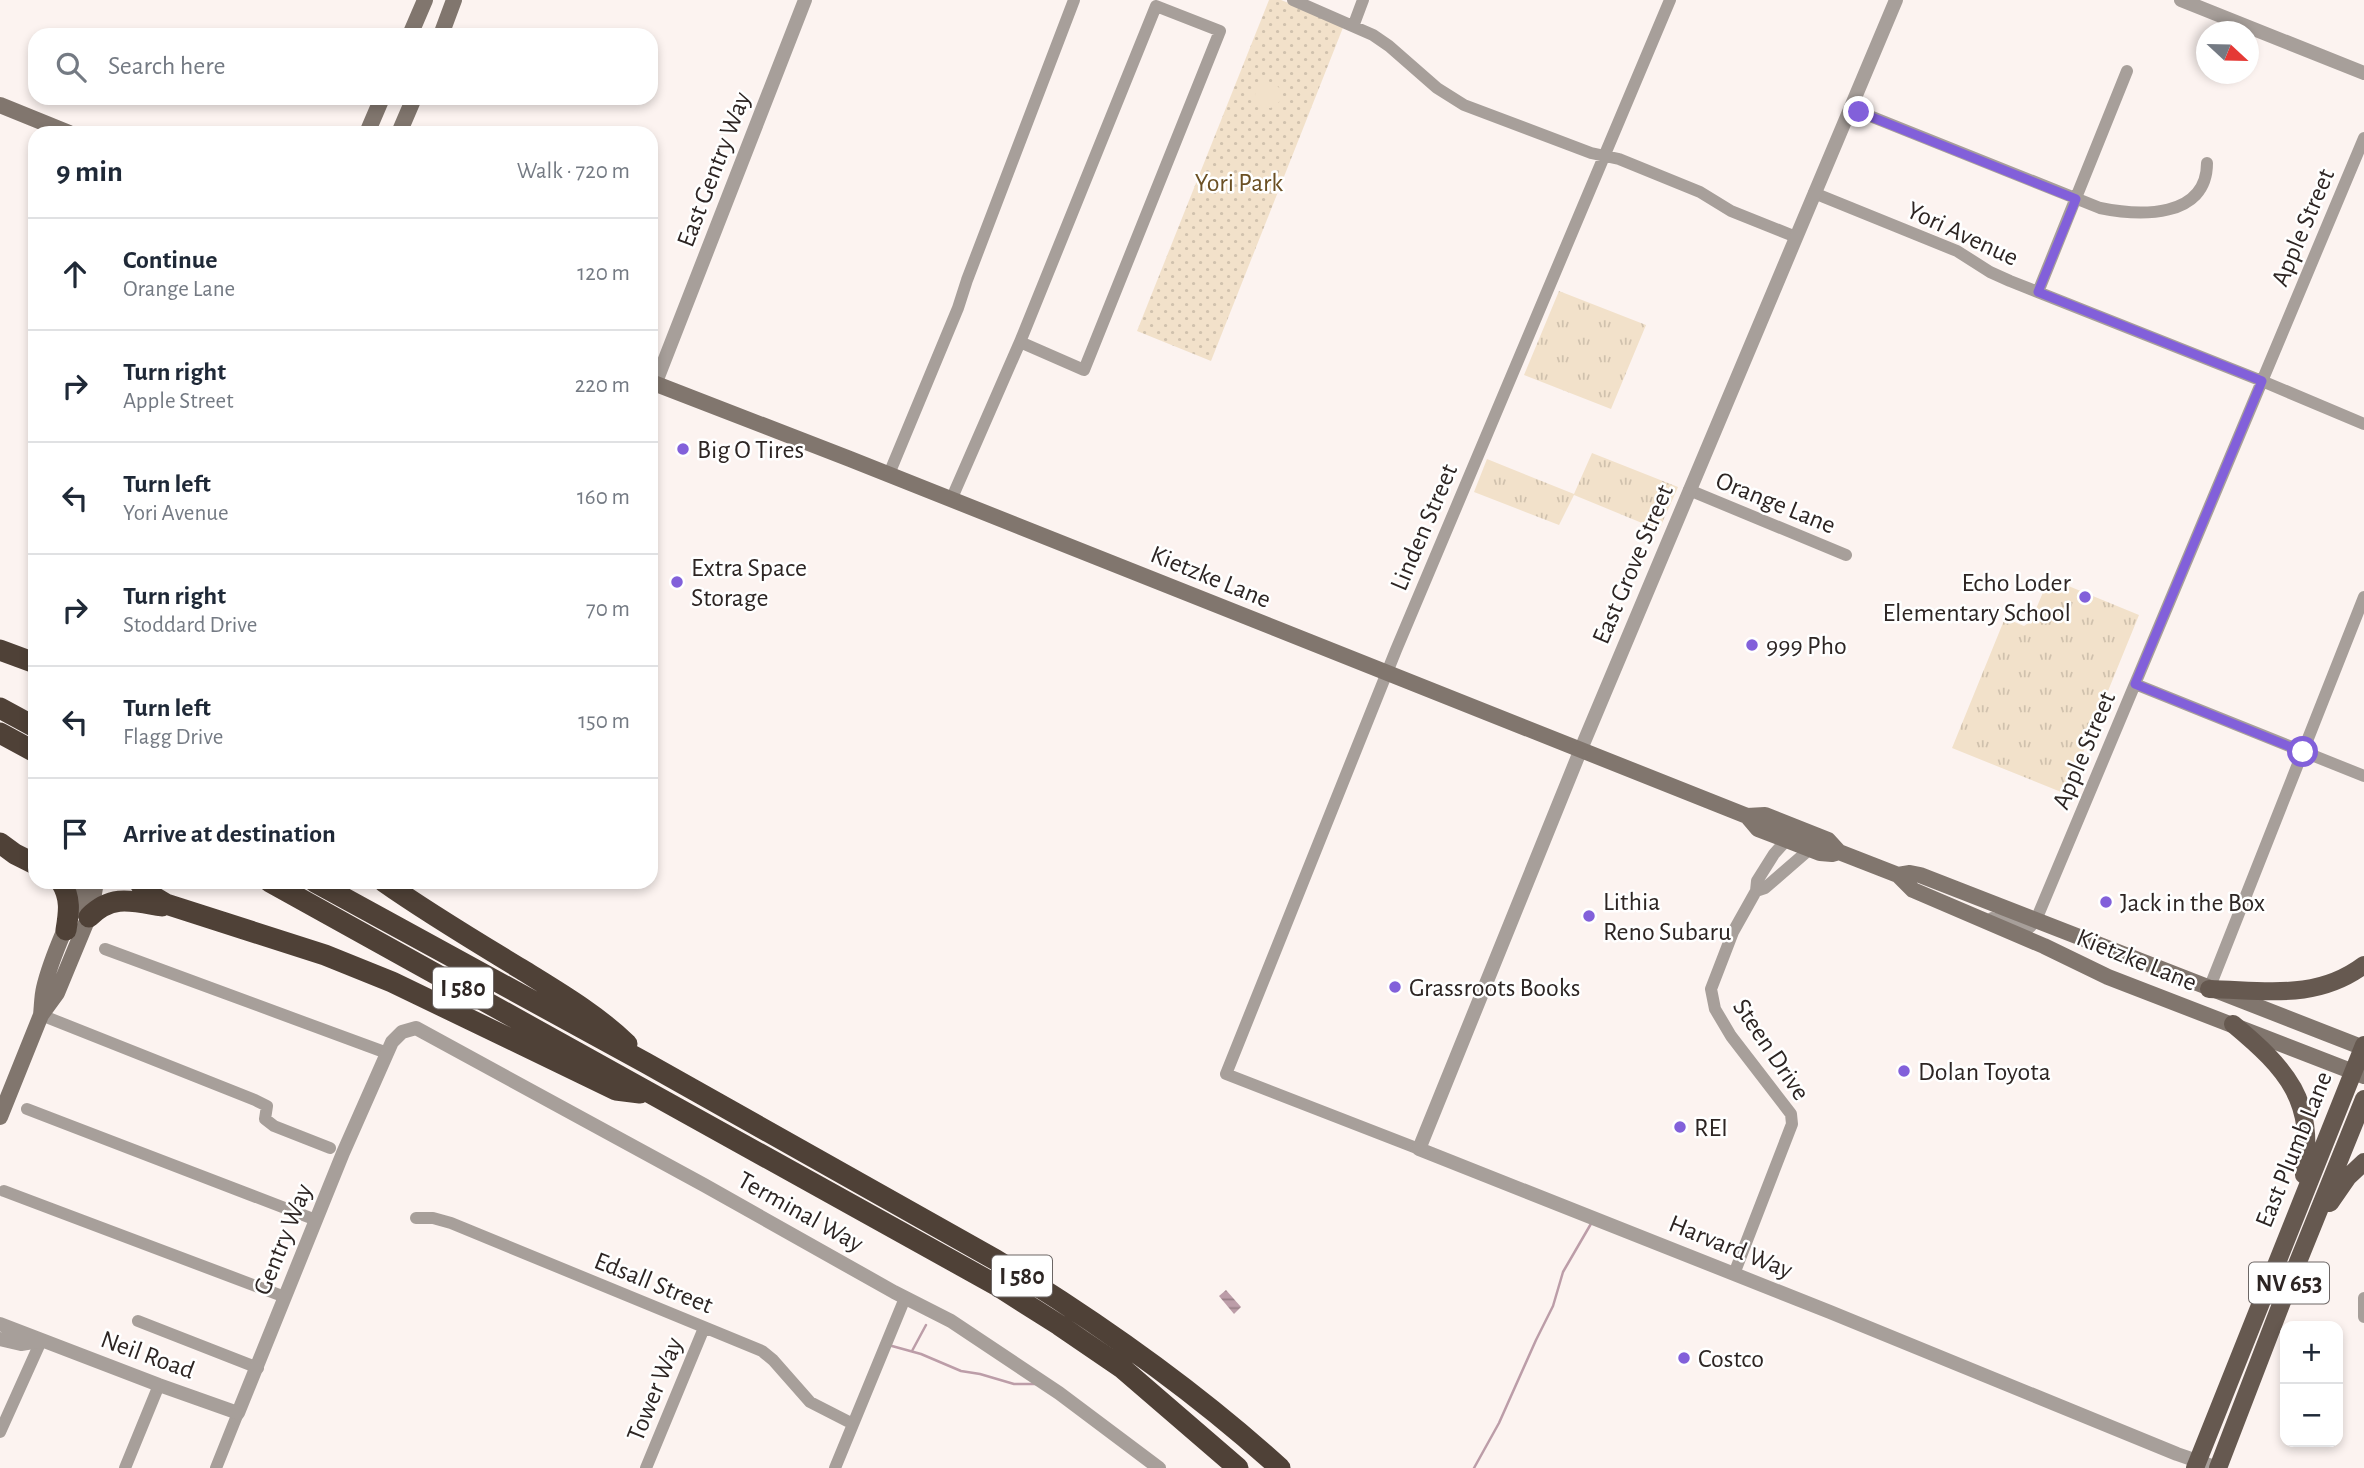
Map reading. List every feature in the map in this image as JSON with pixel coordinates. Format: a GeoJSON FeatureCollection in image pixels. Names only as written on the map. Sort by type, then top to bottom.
{"type":"FeatureCollection","features":[{"type":"Feature","properties":{"kind":"highway"},"geometry":{"type":"LineString","coordinates":[[0,650],[28,660]]}},
{"type":"Feature","properties":{"kind":"highway"},"geometry":{"type":"LineString","coordinates":[[0,708],[28,723]]}},
{"type":"Feature","properties":{"kind":"highway"},"geometry":{"type":"LineString","coordinates":[[0,733],[28,748]]}},
{"type":"Feature","properties":{"kind":"highway"},"geometry":{"type":"LineString","coordinates":[[0,833],[28,850]]}},
{"type":"Feature","properties":{"kind":"highway"},"geometry":{"type":"LineString","coordinates":[[0,843],[28,860]]}},
{"type":"Feature","properties":{"kind":"highway"},"geometry":{"type":"LineString","coordinates":[[65,889],[69,907],[66,930]]}},
{"type":"Feature","properties":{"kind":"highway"},"geometry":{"type":"LineString","coordinates":[[144,889],[156,900],[179,909],[348,964],[439,1003],[616,1090],[656,1095]]}},
{"type":"Feature","properties":{"kind":"highway","name":"I 580"},"geometry":{"type":"LineString","coordinates":[[283,889],[943,1254],[1039,1312],[1122,1368],[1238,1468]]}},
{"type":"Feature","properties":{"kind":"highway","name":"I 580"},"geometry":{"type":"LineString","coordinates":[[328,889],[646,1063],[948,1232],[1045,1290],[1163,1372],[1280,1468]]}},
{"type":"Feature","properties":{"kind":"highway"},"geometry":{"type":"LineString","coordinates":[[394,889],[606,1024],[646,1063]]}},
{"type":"Feature","properties":{"kind":"highway"},"geometry":{"type":"LineString","coordinates":[[89,917],[104,905],[121,901],[179,909]]}},
{"type":"Feature","properties":{"kind":"main road"},"geometry":{"type":"LineString","coordinates":[[413,28],[425,0]]}},
{"type":"Feature","properties":{"kind":"main road"},"geometry":{"type":"LineString","coordinates":[[444,28],[454,0]]}},
{"type":"Feature","properties":{"kind":"main road"},"geometry":{"type":"LineString","coordinates":[[0,105],[52,126]]}},
{"type":"Feature","properties":{"kind":"main road"},"geometry":{"type":"LineString","coordinates":[[370,126],[379,105]]}},
{"type":"Feature","properties":{"kind":"main road"},"geometry":{"type":"LineString","coordinates":[[402,126],[411,105]]}},
{"type":"Feature","properties":{"kind":"main road","name":"Kietzke Lane"},"geometry":{"type":"LineString","coordinates":[[658,386],[889,474],[1748,816],[1765,815],[1813,843],[1820,853],[1839,852],[1898,875],[1920,875],[2364,1047]]}},
{"type":"Feature","properties":{"kind":"main road","name":"Kietzke Lane"},"geometry":{"type":"LineString","coordinates":[[1748,816],[1758,829],[1784,839],[1813,843]]}},
{"type":"Feature","properties":{"kind":"main road","name":"Kietzke Lane"},"geometry":{"type":"LineString","coordinates":[[1898,875],[1913,890],[2108,977],[2359,1074]]}},
{"type":"Feature","properties":{"kind":"main road"},"geometry":{"type":"LineString","coordinates":[[41,1015],[43,989],[77,904],[86,889]]}},
{"type":"Feature","properties":{"kind":"main road"},"geometry":{"type":"LineString","coordinates":[[0,1117],[41,1015],[57,993],[89,917],[95,889]]}},
{"type":"Feature","properties":{"kind":"main road"},"geometry":{"type":"LineString","coordinates":[[2209,989],[2294,992],[2315,989],[2335,982],[2364,965]]}},
{"type":"Feature","properties":{"kind":"main road"},"geometry":{"type":"LineString","coordinates":[[2234,1024],[2286,1074],[2302,1108],[2307,1153],[2298,1206]]}},
{"type":"Feature","properties":{"kind":"main road","name":"East Plumb Lane"},"geometry":{"type":"LineString","coordinates":[[2196,1465],[2298,1206],[2359,1074],[2364,1047]]}},
{"type":"Feature","properties":{"kind":"main road","name":"East Plumb Lane"},"geometry":{"type":"LineString","coordinates":[[2218,1468],[2364,1099]]}},
{"type":"Feature","properties":{"kind":"main road"},"geometry":{"type":"LineString","coordinates":[[2285,1294],[2335,1194],[2364,1162]]}},
{"type":"Feature","properties":{"kind":"street","name":"East Gentry Way"},"geometry":{"type":"LineString","coordinates":[[658,369],[805,0]]}},
{"type":"Feature","properties":{"kind":"street"},"geometry":{"type":"LineString","coordinates":[[889,474],[958,308],[1074,0]]}},
{"type":"Feature","properties":{"kind":"street"},"geometry":{"type":"LineString","coordinates":[[1293,0],[1354,24],[1389,46],[1437,88],[1464,105],[1604,156],[1619,159],[1700,192],[1731,211],[1796,237]]}},
{"type":"Feature","properties":{"kind":"street"},"geometry":{"type":"LineString","coordinates":[[1354,24],[1363,0]]}},
{"type":"Feature","properties":{"kind":"street","name":"Linden Street"},"geometry":{"type":"LineString","coordinates":[[1226,1074],[1386,673],[1670,0]]}},
{"type":"Feature","properties":{"kind":"street","name":"East Grove Street"},"geometry":{"type":"LineString","coordinates":[[1419,1149],[1581,749],[1896,0]]}},
{"type":"Feature","properties":{"kind":"street"},"geometry":{"type":"LineString","coordinates":[[2180,0],[2364,73]]}},
{"type":"Feature","properties":{"kind":"street"},"geometry":{"type":"LineString","coordinates":[[951,500],[1020,342],[1156,6],[1220,31],[1084,370],[1020,342]]}},
{"type":"Feature","properties":{"kind":"street"},"geometry":{"type":"LineString","coordinates":[[2038,292],[2127,71]]}},
{"type":"Feature","properties":{"kind":"street"},"geometry":{"type":"LineString","coordinates":[[1850,108],[2076,199],[2115,211],[2169,211],[2189,201],[2198,193],[2207,172],[2207,163]]}},
{"type":"Feature","properties":{"kind":"street","name":"Apple Street"},"geometry":{"type":"LineString","coordinates":[[2036,920],[2364,138]]}},
{"type":"Feature","properties":{"kind":"street","name":"Yori Avenue"},"geometry":{"type":"LineString","coordinates":[[1814,193],[1957,251],[1990,272],[2364,424]]}},
{"type":"Feature","properties":{"kind":"street","name":"Orange Lane"},"geometry":{"type":"LineString","coordinates":[[1689,490],[1846,555]]}},
{"type":"Feature","properties":{"kind":"street"},"geometry":{"type":"LineString","coordinates":[[2209,989],[2364,597]]}},
{"type":"Feature","properties":{"kind":"street"},"geometry":{"type":"LineString","coordinates":[[2135,684],[2364,776]]}},
{"type":"Feature","properties":{"kind":"street","name":"Steen Drive"},"geometry":{"type":"LineString","coordinates":[[1734,1274],[1793,1127],[1791,1114],[1731,1036],[1714,1009],[1711,989],[1733,932],[1756,891],[1757,881],[1784,839]]}},
{"type":"Feature","properties":{"kind":"street","name":"Steen Drive"},"geometry":{"type":"LineString","coordinates":[[1756,891],[1765,888],[1813,843]]}},
{"type":"Feature","properties":{"kind":"street"},"geometry":{"type":"LineString","coordinates":[[1964,912],[2030,927],[2036,920]]}},
{"type":"Feature","properties":{"kind":"street"},"geometry":{"type":"LineString","coordinates":[[105,949],[387,1053]]}},
{"type":"Feature","properties":{"kind":"street"},"geometry":{"type":"LineString","coordinates":[[41,1015],[267,1105],[265,1119],[274,1126],[330,1148]]}},
{"type":"Feature","properties":{"kind":"street","name":"Terminal Way"},"geometry":{"type":"LineString","coordinates":[[401,1032],[416,1028],[425,1031],[951,1321],[1059,1393],[1159,1468]]}},
{"type":"Feature","properties":{"kind":"street","name":"Gentry Way"},"geometry":{"type":"LineString","coordinates":[[216,1468],[316,1220],[387,1053],[395,1037],[401,1032]]}},
{"type":"Feature","properties":{"kind":"street","name":"Harvard Way"},"geometry":{"type":"LineString","coordinates":[[1226,1074],[1734,1274],[2196,1465],[2218,1468]]}},
{"type":"Feature","properties":{"kind":"street"},"geometry":{"type":"LineString","coordinates":[[27,1109],[316,1220]]}},
{"type":"Feature","properties":{"kind":"street"},"geometry":{"type":"LineString","coordinates":[[4,1191],[285,1297]]}},
{"type":"Feature","properties":{"kind":"street","name":"Edsall Street"},"geometry":{"type":"LineString","coordinates":[[416,1218],[433,1218],[451,1223],[762,1352],[773,1360],[810,1402],[853,1424]]}},
{"type":"Feature","properties":{"kind":"street"},"geometry":{"type":"LineString","coordinates":[[835,1468],[905,1298]]}},
{"type":"Feature","properties":{"kind":"street"},"geometry":{"type":"LineString","coordinates":[[2364,1298],[2364,1317]]}},
{"type":"Feature","properties":{"kind":"street"},"geometry":{"type":"LineString","coordinates":[[138,1321],[258,1368]]}},
{"type":"Feature","properties":{"kind":"street","name":"Neil Road"},"geometry":{"type":"LineString","coordinates":[[0,1324],[238,1413]]}},
{"type":"Feature","properties":{"kind":"street","name":"Tower Way"},"geometry":{"type":"LineString","coordinates":[[646,1468],[704,1328]]}},
{"type":"Feature","properties":{"kind":"street","name":"Neil Road"},"geometry":{"type":"LineString","coordinates":[[0,1339],[21,1344],[41,1341]]}},
{"type":"Feature","properties":{"kind":"street"},"geometry":{"type":"LineString","coordinates":[[0,1432],[41,1341]]}},
{"type":"Feature","properties":{"kind":"street"},"geometry":{"type":"LineString","coordinates":[[125,1468],[159,1385]]}},
{"type":"Feature","properties":{"kind":"green space","name":"Yori Park"},"geometry":{"type":"Polygon","coordinates":[[[1269,0],[1281,0],[1344,25],[1211,361],[1137,331],[1269,0]]]}},
{"type":"Feature","properties":{"kind":"green space"},"geometry":{"type":"Polygon","coordinates":[[[1268,82],[1277,86],[1281,95],[1277,104],[1268,108],[1259,104],[1255,95],[1259,86],[1268,82]]]}},
{"type":"Feature","properties":{"kind":"green space"},"geometry":{"type":"Polygon","coordinates":[[[1559,291],[1646,325],[1611,409],[1524,375],[1559,291]]]}},
{"type":"Feature","properties":{"kind":"green space"},"geometry":{"type":"Polygon","coordinates":[[[1592,453],[1678,487],[1659,530],[1574,495],[1559,525],[1474,492],[1487,459],[1574,494],[1592,453]]]}},
{"type":"Feature","properties":{"kind":"green space"},"geometry":{"type":"Polygon","coordinates":[[[2049,578],[2139,615],[2066,794],[1952,748],[2005,618],[2024,626],[2031,621],[2049,578]]]}},
{"type":"Feature","properties":{"kind":"shaded area"},"geometry":{"type":"Polygon","coordinates":[[[1226,1290],[1241,1307],[1234,1314],[1219,1296],[1226,1290]]]}},
{"type":"Feature","properties":{"kind":"waterway"},"geometry":{"type":"LineString","coordinates":[[1474,1468],[1499,1423],[1553,1306],[1563,1272],[1592,1222]]}},
{"type":"Feature","properties":{"kind":"waterway"},"geometry":{"type":"LineString","coordinates":[[912,1351],[926,1325]]}},
{"type":"Feature","properties":{"kind":"waterway"},"geometry":{"type":"LineString","coordinates":[[892,1346],[921,1354],[961,1371],[1014,1384],[1037,1384]]}},
{"type":"Feature","properties":{"kind":"place","name":"Big O Tires"},"geometry":{"type":"Point","coordinates":[683,449]}},
{"type":"Feature","properties":{"kind":"place","name":"Extra Space Storage"},"geometry":{"type":"Point","coordinates":[677,582]}},
{"type":"Feature","properties":{"kind":"place","name":"Echo Loder Elementary School"},"geometry":{"type":"Point","coordinates":[2085,597]}},
{"type":"Feature","properties":{"kind":"place","name":"999 Pho"},"geometry":{"type":"Point","coordinates":[1752,645]}},
{"type":"Feature","properties":{"kind":"place","name":"Jack in the Box"},"geometry":{"type":"Point","coordinates":[2106,902]}},
{"type":"Feature","properties":{"kind":"place","name":"Lithia Reno Subaru"},"geometry":{"type":"Point","coordinates":[1589,916]}},
{"type":"Feature","properties":{"kind":"place","name":"Grassroots Books"},"geometry":{"type":"Point","coordinates":[1395,987]}},
{"type":"Feature","properties":{"kind":"place","name":"Dolan Toyota"},"geometry":{"type":"Point","coordinates":[1904,1071]}},
{"type":"Feature","properties":{"kind":"place","name":"REI"},"geometry":{"type":"Point","coordinates":[1680,1127]}},
{"type":"Feature","properties":{"kind":"place","name":"Costco"},"geometry":{"type":"Point","coordinates":[1684,1358]}},
{"type":"Feature","properties":{"kind":"route"},"geometry":{"type":"LineString","coordinates":[[1859,112],[2076,199],[2038,292],[2262,381],[2135,684],[2303,752]]}}]}
